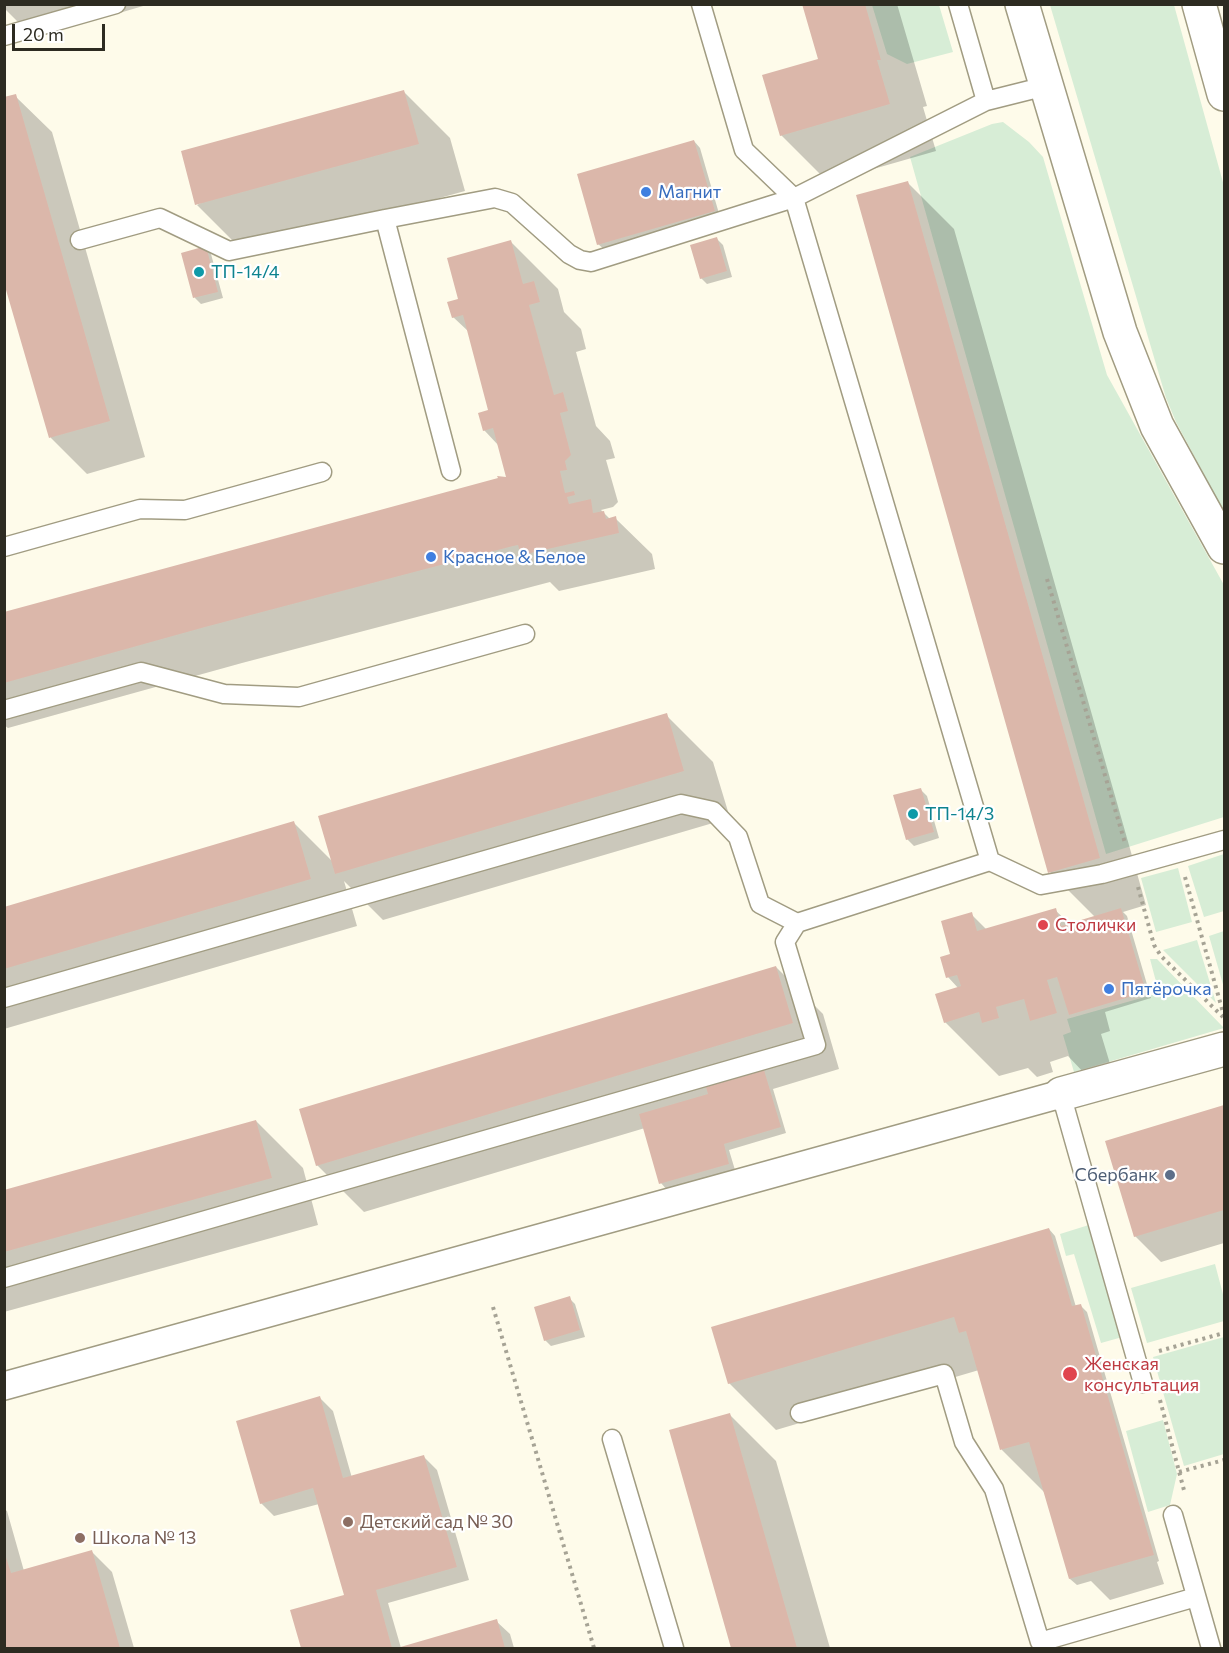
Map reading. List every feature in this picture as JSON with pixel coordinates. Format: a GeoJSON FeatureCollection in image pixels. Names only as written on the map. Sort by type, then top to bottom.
{"type":"FeatureCollection","features":[{"type":"Feature","properties":{"kind":"main road"},"geometry":{"type":"LineString","coordinates":[[1022,4],[1128,353],[1157,426],[1224,547]]}},
{"type":"Feature","properties":{"kind":"main road"},"geometry":{"type":"LineString","coordinates":[[1199,4],[1224,94]]}},
{"type":"Feature","properties":{"kind":"main road"},"geometry":{"type":"LineString","coordinates":[[1061,1094],[1224,1049]]}},
{"type":"Feature","properties":{"kind":"street"},"geometry":{"type":"LineString","coordinates":[[4,1386],[1061,1094]]}},
{"type":"Feature","properties":{"kind":"lane"},"geometry":{"type":"LineString","coordinates":[[4,36],[116,4]]}},
{"type":"Feature","properties":{"kind":"lane"},"geometry":{"type":"LineString","coordinates":[[701,4],[744,150],[794,198],[990,861]]}},
{"type":"Feature","properties":{"kind":"lane"},"geometry":{"type":"LineString","coordinates":[[958,4],[986,101]]}},
{"type":"Feature","properties":{"kind":"lane"},"geometry":{"type":"LineString","coordinates":[[80,240],[160,218],[229,251],[495,198],[512,203],[569,254],[580,260],[591,262],[794,198],[986,101],[1046,86]]}},
{"type":"Feature","properties":{"kind":"lane"},"geometry":{"type":"LineString","coordinates":[[386,219],[451,471]]}},
{"type":"Feature","properties":{"kind":"lane"},"geometry":{"type":"LineString","coordinates":[[4,547],[140,509],[185,510],[322,472]]}},
{"type":"Feature","properties":{"kind":"lane"},"geometry":{"type":"LineString","coordinates":[[4,710],[141,672],[224,694],[299,696],[525,634]]}},
{"type":"Feature","properties":{"kind":"lane"},"geometry":{"type":"LineString","coordinates":[[4,998],[681,804],[713,811],[738,837],[760,904],[797,923]]}},
{"type":"Feature","properties":{"kind":"lane"},"geometry":{"type":"LineString","coordinates":[[4,1278],[816,1045],[785,942],[797,923],[990,861],[1041,885],[1132,866],[1224,840]]}},
{"type":"Feature","properties":{"kind":"lane"},"geometry":{"type":"LineString","coordinates":[[1061,1094],[1143,1383]]}},
{"type":"Feature","properties":{"kind":"lane"},"geometry":{"type":"LineString","coordinates":[[800,1413],[944,1374],[964,1442],[994,1489],[1040,1642],[1196,1597]]}},
{"type":"Feature","properties":{"kind":"lane"},"geometry":{"type":"LineString","coordinates":[[612,1439],[674,1648]]}},
{"type":"Feature","properties":{"kind":"lane"},"geometry":{"type":"LineString","coordinates":[[1173,1515],[1210,1648]]}},
{"type":"Feature","properties":{"kind":"path"},"geometry":{"type":"LineString","coordinates":[[1047,579],[1154,945],[1161,956],[1224,1017]]}},
{"type":"Feature","properties":{"kind":"path"},"geometry":{"type":"LineString","coordinates":[[1178,853],[1224,1017]]}},
{"type":"Feature","properties":{"kind":"path"},"geometry":{"type":"LineString","coordinates":[[493,1307],[594,1648]]}},
{"type":"Feature","properties":{"kind":"path"},"geometry":{"type":"LineString","coordinates":[[1135,1358],[1224,1333]]}},
{"type":"Feature","properties":{"kind":"path"},"geometry":{"type":"LineString","coordinates":[[1143,1383],[1154,1379],[1185,1494]]}},
{"type":"Feature","properties":{"kind":"path"},"geometry":{"type":"LineString","coordinates":[[1179,1472],[1224,1460]]}},
{"type":"Feature","properties":{"kind":"green space"},"geometry":{"type":"Polygon","coordinates":[[[872,5],[939,5],[953,52],[907,64],[887,54],[872,5]]]}},
{"type":"Feature","properties":{"kind":"green space"},"geometry":{"type":"Polygon","coordinates":[[[1050,5],[1174,5],[1224,186],[1224,512],[1176,422],[1166,398],[1050,5]]]}},
{"type":"Feature","properties":{"kind":"green space"},"geometry":{"type":"Polygon","coordinates":[[[1003,122],[1029,142],[1043,157],[1107,375],[1224,585],[1224,817],[1106,854],[910,157],[992,124],[1003,122]]]}},
{"type":"Feature","properties":{"kind":"green space"},"geometry":{"type":"Polygon","coordinates":[[[1224,854],[1224,911],[1204,917],[1188,866],[1224,854]]]}},
{"type":"Feature","properties":{"kind":"green space"},"geometry":{"type":"Polygon","coordinates":[[[1178,868],[1192,922],[1156,932],[1141,878],[1178,868]]]}},
{"type":"Feature","properties":{"kind":"green space"},"geometry":{"type":"Polygon","coordinates":[[[1224,931],[1224,988],[1209,936],[1224,931]]]}},
{"type":"Feature","properties":{"kind":"green space"},"geometry":{"type":"Polygon","coordinates":[[[1197,940],[1216,1003],[1163,950],[1197,940]]]}},
{"type":"Feature","properties":{"kind":"green space"},"geometry":{"type":"Polygon","coordinates":[[[1150,959],[1157,959],[1224,1028],[1074,1072],[1063,1035],[1071,1032],[1067,1019],[1159,993],[1150,959]]]}},
{"type":"Feature","properties":{"kind":"green space"},"geometry":{"type":"Polygon","coordinates":[[[1092,1224],[1126,1336],[1101,1343],[1074,1254],[1066,1256],[1060,1234],[1092,1224]]]}},
{"type":"Feature","properties":{"kind":"green space"},"geometry":{"type":"Polygon","coordinates":[[[1215,1264],[1224,1298],[1224,1321],[1147,1343],[1131,1288],[1215,1264]]]}},
{"type":"Feature","properties":{"kind":"green space"},"geometry":{"type":"Polygon","coordinates":[[[1224,1337],[1224,1454],[1184,1466],[1153,1357],[1224,1337]]]}},
{"type":"Feature","properties":{"kind":"green space"},"geometry":{"type":"Polygon","coordinates":[[[1163,1420],[1177,1474],[1170,1505],[1148,1512],[1126,1431],[1163,1420]]]}},
{"type":"Feature","properties":{"kind":"building"},"geometry":{"type":"Polygon","coordinates":[[[802,4],[865,4],[881,60],[877,60],[890,104],[780,136],[762,75],[818,59],[802,4]]]}},
{"type":"Feature","properties":{"kind":"building"},"geometry":{"type":"Polygon","coordinates":[[[404,90],[419,144],[195,205],[181,151],[404,90]]]}},
{"type":"Feature","properties":{"kind":"building"},"geometry":{"type":"Polygon","coordinates":[[[16,94],[110,421],[49,438],[4,283],[4,97],[16,94]]]}},
{"type":"Feature","properties":{"kind":"building","name":"Магнит"},"geometry":{"type":"Polygon","coordinates":[[[694,140],[715,211],[597,245],[577,174],[694,140]]]}},
{"type":"Feature","properties":{"kind":"building"},"geometry":{"type":"Polygon","coordinates":[[[908,181],[1100,858],[1048,873],[856,195],[908,181]]]}},
{"type":"Feature","properties":{"kind":"building"},"geometry":{"type":"Polygon","coordinates":[[[717,237],[727,271],[700,279],[690,245],[717,237]]]}},
{"type":"Feature","properties":{"kind":"building"},"geometry":{"type":"Polygon","coordinates":[[[511,240],[523,284],[534,281],[540,302],[529,305],[554,395],[563,392],[568,411],[560,413],[571,455],[565,461],[567,470],[560,471],[565,493],[574,491],[575,495],[567,497],[569,504],[591,499],[593,513],[604,511],[606,519],[616,516],[619,533],[521,555],[518,545],[513,546],[205,627],[4,683],[4,612],[498,478],[497,476],[506,477],[493,428],[483,431],[478,413],[488,410],[463,315],[452,318],[447,302],[458,299],[447,258],[511,240]]]}},
{"type":"Feature","properties":{"kind":"building","name":"ТП-14/4"},"geometry":{"type":"Polygon","coordinates":[[[206,246],[218,292],[193,298],[181,253],[206,246]]]}},
{"type":"Feature","properties":{"kind":"building"},"geometry":{"type":"Polygon","coordinates":[[[667,713],[684,771],[335,874],[318,816],[667,713]]]}},
{"type":"Feature","properties":{"kind":"building","name":"ТП-14/3"},"geometry":{"type":"Polygon","coordinates":[[[921,788],[934,832],[906,840],[893,795],[921,788]]]}},
{"type":"Feature","properties":{"kind":"building"},"geometry":{"type":"Polygon","coordinates":[[[294,821],[311,879],[4,969],[4,907],[294,821]]]}},
{"type":"Feature","properties":{"kind":"building"},"geometry":{"type":"Polygon","coordinates":[[[1056,908],[1061,926],[1121,908],[1146,992],[1069,1015],[1057,977],[1047,980],[1057,1013],[1030,1021],[1024,999],[996,1007],[999,1018],[982,1023],[979,1012],[944,1023],[935,994],[961,986],[957,975],[946,978],[940,957],[950,954],[941,921],[972,912],[977,931],[1056,908]]]}},
{"type":"Feature","properties":{"kind":"building"},"geometry":{"type":"Polygon","coordinates":[[[776,966],[793,1023],[316,1166],[299,1109],[776,966]]]}},
{"type":"Feature","properties":{"kind":"building"},"geometry":{"type":"Polygon","coordinates":[[[764,1070],[781,1127],[724,1144],[729,1164],[659,1184],[639,1114],[708,1094],[706,1087],[764,1070]]]}},
{"type":"Feature","properties":{"kind":"building","name":"Сбербанк"},"geometry":{"type":"Polygon","coordinates":[[[1224,1105],[1224,1210],[1134,1237],[1105,1141],[1224,1105]]]}},
{"type":"Feature","properties":{"kind":"building"},"geometry":{"type":"Polygon","coordinates":[[[256,1120],[272,1178],[4,1252],[4,1190],[256,1120]]]}},
{"type":"Feature","properties":{"kind":"building"},"geometry":{"type":"Polygon","coordinates":[[[1049,1228],[1072,1306],[1081,1304],[1154,1555],[1069,1579],[1029,1442],[1000,1450],[966,1331],[959,1333],[954,1317],[728,1384],[711,1327],[1049,1228]]]}},
{"type":"Feature","properties":{"kind":"building"},"geometry":{"type":"Polygon","coordinates":[[[570,1296],[580,1330],[544,1341],[534,1307],[570,1296]]]}},
{"type":"Feature","properties":{"kind":"building"},"geometry":{"type":"Polygon","coordinates":[[[320,1396],[343,1478],[424,1455],[457,1567],[376,1590],[392,1648],[301,1648],[290,1610],[344,1595],[313,1488],[260,1504],[236,1421],[320,1396]]]}},
{"type":"Feature","properties":{"kind":"building"},"geometry":{"type":"Polygon","coordinates":[[[730,1413],[797,1648],[731,1648],[669,1430],[730,1413]]]}},
{"type":"Feature","properties":{"kind":"building"},"geometry":{"type":"Polygon","coordinates":[[[92,1550],[120,1648],[4,1648],[4,1551],[11,1573],[92,1550]]]}},
{"type":"Feature","properties":{"kind":"building"},"geometry":{"type":"Polygon","coordinates":[[[497,1619],[505,1648],[397,1648],[497,1619]]]}},
{"type":"Feature","properties":{"kind":"place","name":"Магнит"},"geometry":{"type":"Point","coordinates":[646,192]}},
{"type":"Feature","properties":{"kind":"place","name":"ТП-14/4"},"geometry":{"type":"Point","coordinates":[199,272]}},
{"type":"Feature","properties":{"kind":"place","name":"Красное & Белое"},"geometry":{"type":"Point","coordinates":[431,557]}},
{"type":"Feature","properties":{"kind":"place","name":"ТП-14/3"},"geometry":{"type":"Point","coordinates":[913,814]}},
{"type":"Feature","properties":{"kind":"place","name":"Столички"},"geometry":{"type":"Point","coordinates":[1043,925]}},
{"type":"Feature","properties":{"kind":"place","name":"Пятёрочка"},"geometry":{"type":"Point","coordinates":[1109,989]}},
{"type":"Feature","properties":{"kind":"place","name":"Сбербанк"},"geometry":{"type":"Point","coordinates":[1170,1175]}},
{"type":"Feature","properties":{"kind":"place","name":"Женская консультация"},"geometry":{"type":"Point","coordinates":[1070,1374]}},
{"type":"Feature","properties":{"kind":"place","name":"Детский сад № 30"},"geometry":{"type":"Point","coordinates":[348,1522]}},
{"type":"Feature","properties":{"kind":"place","name":"Школа № 13"},"geometry":{"type":"Point","coordinates":[80,1538]}}]}
